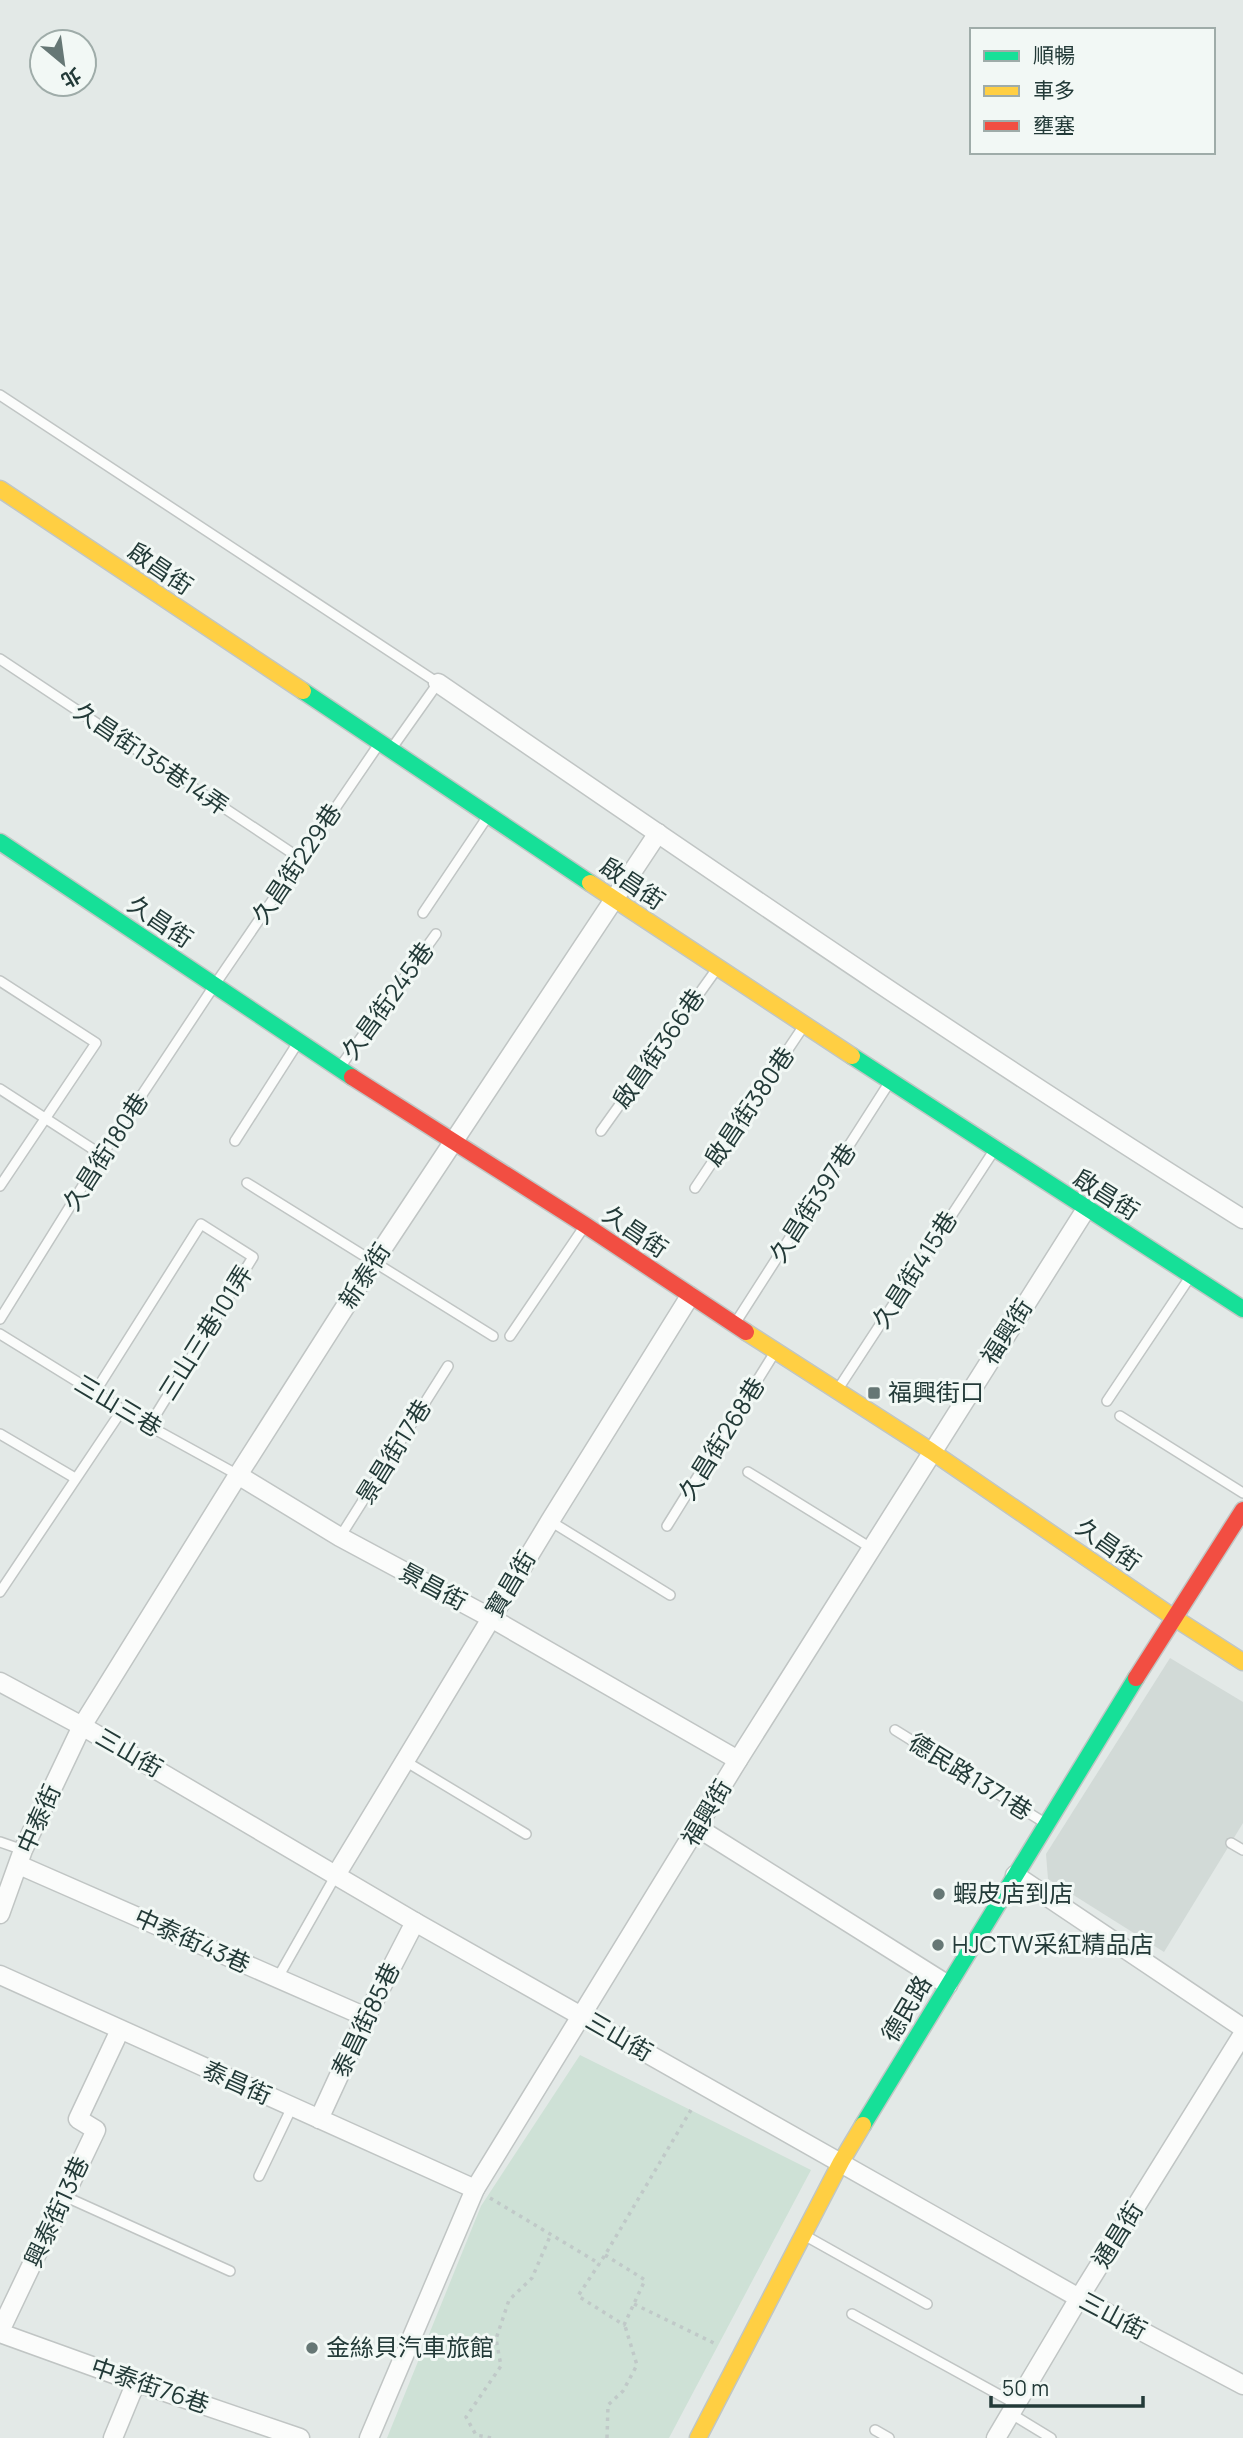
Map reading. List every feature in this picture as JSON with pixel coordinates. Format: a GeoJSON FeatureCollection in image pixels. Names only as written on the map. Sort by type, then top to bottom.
{"type":"FeatureCollection","features":[{"type":"Feature","properties":{"kind":"street","name":"啟昌街"},"geometry":{"type":"LineString","coordinates":[[0,489],[717,968],[1243,1309]]}},
{"type":"Feature","properties":{"kind":"street"},"geometry":{"type":"LineString","coordinates":[[438,683],[1136,1152],[1243,1219]]}},
{"type":"Feature","properties":{"kind":"street","name":"新泰街"},"geometry":{"type":"LineString","coordinates":[[82,1726],[375,1260],[658,833]]}},
{"type":"Feature","properties":{"kind":"street","name":"久昌街"},"geometry":{"type":"LineString","coordinates":[[0,842],[298,1042],[931,1451],[1243,1662]]}},
{"type":"Feature","properties":{"kind":"street","name":"福興街"},"geometry":{"type":"LineString","coordinates":[[369,2438],[475,2189],[738,1760],[1086,1209]]}},
{"type":"Feature","properties":{"kind":"street","name":"寶昌街"},"geometry":{"type":"LineString","coordinates":[[336,1875],[690,1296]]}},
{"type":"Feature","properties":{"kind":"street","name":"景昌街"},"geometry":{"type":"LineString","coordinates":[[238,1475],[340,1537],[491,1618],[738,1760]]}},
{"type":"Feature","properties":{"kind":"street","name":"德民路"},"geometry":{"type":"LineString","coordinates":[[698,2438],[841,2162],[1173,1617],[1243,1510]]}},
{"type":"Feature","properties":{"kind":"street","name":"三山街"},"geometry":{"type":"LineString","coordinates":[[0,1682],[82,1726],[415,1922],[1079,2298],[1243,2385]]}},
{"type":"Feature","properties":{"kind":"street","name":"中泰街"},"geometry":{"type":"LineString","coordinates":[[0,1914],[21,1857],[82,1726]]}},
{"type":"Feature","properties":{"kind":"street"},"geometry":{"type":"LineString","coordinates":[[698,1828],[948,1985]]}},
{"type":"Feature","properties":{"kind":"street","name":"中泰街43巷"},"geometry":{"type":"LineString","coordinates":[[21,1857],[277,1979],[366,2017]]}},
{"type":"Feature","properties":{"kind":"street"},"geometry":{"type":"LineString","coordinates":[[1015,1875],[1243,2028]]}},
{"type":"Feature","properties":{"kind":"street","name":"泰昌街85巷"},"geometry":{"type":"LineString","coordinates":[[319,2119],[366,2017],[415,1922]]}},
{"type":"Feature","properties":{"kind":"street","name":"泰昌街"},"geometry":{"type":"LineString","coordinates":[[0,1975],[475,2189]]}},
{"type":"Feature","properties":{"kind":"street","name":"興泰街13巷"},"geometry":{"type":"LineString","coordinates":[[0,2332],[96,2130],[78,2119],[120,2030]]}},
{"type":"Feature","properties":{"kind":"street","name":"通昌街"},"geometry":{"type":"LineString","coordinates":[[996,2438],[1079,2298],[1243,2035]]}},
{"type":"Feature","properties":{"kind":"street","name":"中泰街76巷"},"geometry":{"type":"LineString","coordinates":[[0,2332],[300,2438]]}},
{"type":"Feature","properties":{"kind":"street"},"geometry":{"type":"LineString","coordinates":[[113,2438],[136,2382]]}},
{"type":"Feature","properties":{"kind":"lane"},"geometry":{"type":"LineString","coordinates":[[0,395],[438,683]]}},
{"type":"Feature","properties":{"kind":"lane","name":"久昌街135巷14弄"},"geometry":{"type":"LineString","coordinates":[[0,659],[301,859]]}},
{"type":"Feature","properties":{"kind":"lane","name":"久昌街229巷"},"geometry":{"type":"LineString","coordinates":[[214,986],[301,859],[386,746],[438,683]]}},
{"type":"Feature","properties":{"kind":"lane"},"geometry":{"type":"LineString","coordinates":[[423,913],[489,815]]}},
{"type":"Feature","properties":{"kind":"lane","name":"久昌街245巷"},"geometry":{"type":"LineString","coordinates":[[339,1068],[436,934]]}},
{"type":"Feature","properties":{"kind":"lane","name":"啟昌街366巷"},"geometry":{"type":"LineString","coordinates":[[601,1131],[717,968]]}},
{"type":"Feature","properties":{"kind":"lane"},"geometry":{"type":"LineString","coordinates":[[0,981],[96,1043],[0,1186]]}},
{"type":"Feature","properties":{"kind":"lane","name":"久昌街180巷"},"geometry":{"type":"LineString","coordinates":[[0,1319],[102,1155],[214,986]]}},
{"type":"Feature","properties":{"kind":"lane","name":"啟昌街380巷"},"geometry":{"type":"LineString","coordinates":[[695,1188],[804,1025]]}},
{"type":"Feature","properties":{"kind":"lane"},"geometry":{"type":"LineString","coordinates":[[235,1141],[298,1042]]}},
{"type":"Feature","properties":{"kind":"lane","name":"久昌街397巷"},"geometry":{"type":"LineString","coordinates":[[735,1324],[890,1082]]}},
{"type":"Feature","properties":{"kind":"lane"},"geometry":{"type":"LineString","coordinates":[[0,1089],[102,1155]]}},
{"type":"Feature","properties":{"kind":"lane","name":"久昌街415巷"},"geometry":{"type":"LineString","coordinates":[[837,1390],[994,1150]]}},
{"type":"Feature","properties":{"kind":"lane"},"geometry":{"type":"LineString","coordinates":[[247,1183],[375,1260],[493,1336]]}},
{"type":"Feature","properties":{"kind":"lane","name":"三山三巷101弄"},"geometry":{"type":"LineString","coordinates":[[95,1392],[201,1224],[253,1257],[149,1426]]}},
{"type":"Feature","properties":{"kind":"lane"},"geometry":{"type":"LineString","coordinates":[[510,1336],[585,1225]]}},
{"type":"Feature","properties":{"kind":"lane"},"geometry":{"type":"LineString","coordinates":[[1107,1401],[1191,1275]]}},
{"type":"Feature","properties":{"kind":"lane","name":"三山三巷"},"geometry":{"type":"LineString","coordinates":[[0,1334],[149,1426],[238,1475]]}},
{"type":"Feature","properties":{"kind":"lane","name":"久昌街268巷"},"geometry":{"type":"LineString","coordinates":[[667,1527],[776,1350]]}},
{"type":"Feature","properties":{"kind":"lane","name":"景昌街17巷"},"geometry":{"type":"LineString","coordinates":[[340,1537],[448,1366]]}},
{"type":"Feature","properties":{"kind":"lane"},"geometry":{"type":"LineString","coordinates":[[2,1586],[122,1410]]}},
{"type":"Feature","properties":{"kind":"lane"},"geometry":{"type":"LineString","coordinates":[[1120,1416],[1243,1493]]}},
{"type":"Feature","properties":{"kind":"lane"},"geometry":{"type":"LineString","coordinates":[[0,1434],[75,1478]]}},
{"type":"Feature","properties":{"kind":"lane"},"geometry":{"type":"LineString","coordinates":[[748,1472],[871,1548]]}},
{"type":"Feature","properties":{"kind":"lane"},"geometry":{"type":"LineString","coordinates":[[550,1521],[670,1595]]}},
{"type":"Feature","properties":{"kind":"lane","name":"德民路1371巷"},"geometry":{"type":"LineString","coordinates":[[895,1730],[1046,1824]]}},
{"type":"Feature","properties":{"kind":"lane"},"geometry":{"type":"LineString","coordinates":[[405,1761],[526,1834]]}},
{"type":"Feature","properties":{"kind":"lane"},"geometry":{"type":"LineString","coordinates":[[0,1842],[21,1857]]}},
{"type":"Feature","properties":{"kind":"lane"},"geometry":{"type":"LineString","coordinates":[[1231,1843],[1243,1850]]}},
{"type":"Feature","properties":{"kind":"lane"},"geometry":{"type":"LineString","coordinates":[[277,1979],[336,1875]]}},
{"type":"Feature","properties":{"kind":"lane"},"geometry":{"type":"LineString","coordinates":[[259,2176],[292,2107]]}},
{"type":"Feature","properties":{"kind":"lane"},"geometry":{"type":"LineString","coordinates":[[64,2196],[230,2271]]}},
{"type":"Feature","properties":{"kind":"lane"},"geometry":{"type":"LineString","coordinates":[[803,2235],[928,2304]]}},
{"type":"Feature","properties":{"kind":"lane"},"geometry":{"type":"LineString","coordinates":[[852,2314],[1013,2409],[1051,2438]]}},
{"type":"Feature","properties":{"kind":"lane"},"geometry":{"type":"LineString","coordinates":[[875,2430],[889,2438]]}},
{"type":"Feature","properties":{"kind":"path"},"geometry":{"type":"LineString","coordinates":[[607,2438],[608,2405],[623,2390],[637,2365],[624,2325],[578,2296],[600,2264],[691,2110]]}},
{"type":"Feature","properties":{"kind":"path"},"geometry":{"type":"LineString","coordinates":[[475,2189],[600,2264]]}},
{"type":"Feature","properties":{"kind":"path"},"geometry":{"type":"LineString","coordinates":[[491,2438],[476,2435],[466,2417],[501,2366],[496,2339],[509,2300],[532,2278],[551,2234]]}},
{"type":"Feature","properties":{"kind":"path"},"geometry":{"type":"LineString","coordinates":[[605,2255],[645,2280],[624,2325]]}},
{"type":"Feature","properties":{"kind":"path"},"geometry":{"type":"LineString","coordinates":[[634,2304],[718,2345]]}},
{"type":"Feature","properties":{"kind":"shaded area"},"geometry":{"type":"Polygon","coordinates":[[[1170,1658],[1243,1702],[1243,1823],[1164,1952],[1048,1879],[1046,1854],[1170,1658]]]}},
{"type":"Feature","properties":{"kind":"green space"},"geometry":{"type":"Polygon","coordinates":[[[580,2055],[811,2170],[669,2438],[387,2438],[481,2206],[580,2055]]]}},
{"type":"Feature","properties":{"kind":"traffic: fast"},"geometry":{"type":"LineString","coordinates":[[303,691],[590,883]]}},
{"type":"Feature","properties":{"kind":"traffic: fast"},"geometry":{"type":"LineString","coordinates":[[0,842],[352,1077]]}},
{"type":"Feature","properties":{"kind":"traffic: fast"},"geometry":{"type":"LineString","coordinates":[[852,1056],[1243,1309]]}},
{"type":"Feature","properties":{"kind":"traffic: fast"},"geometry":{"type":"LineString","coordinates":[[863,2125],[1136,1678]]}},
{"type":"Feature","properties":{"kind":"traffic: slow"},"geometry":{"type":"LineString","coordinates":[[0,489],[303,691]]}},
{"type":"Feature","properties":{"kind":"traffic: slow"},"geometry":{"type":"LineString","coordinates":[[590,883],[852,1056]]}},
{"type":"Feature","properties":{"kind":"traffic: slow"},"geometry":{"type":"LineString","coordinates":[[746,1332],[931,1451],[1243,1662]]}},
{"type":"Feature","properties":{"kind":"traffic: slow"},"geometry":{"type":"LineString","coordinates":[[698,2438],[841,2162],[863,2125]]}},
{"type":"Feature","properties":{"kind":"traffic: jam"},"geometry":{"type":"LineString","coordinates":[[352,1077],[585,1225],[746,1332]]}},
{"type":"Feature","properties":{"kind":"traffic: jam"},"geometry":{"type":"LineString","coordinates":[[1136,1678],[1243,1510]]}},
{"type":"Feature","properties":{"kind":"place","name":"福興街口"},"geometry":{"type":"Point","coordinates":[874,1393]}},
{"type":"Feature","properties":{"kind":"place","name":"蝦皮店到店"},"geometry":{"type":"Point","coordinates":[939,1894]}},
{"type":"Feature","properties":{"kind":"place","name":"HJCTW采紅精品店"},"geometry":{"type":"Point","coordinates":[938,1945]}},
{"type":"Feature","properties":{"kind":"place","name":"金絲貝汽車旅館"},"geometry":{"type":"Point","coordinates":[312,2348]}}]}
